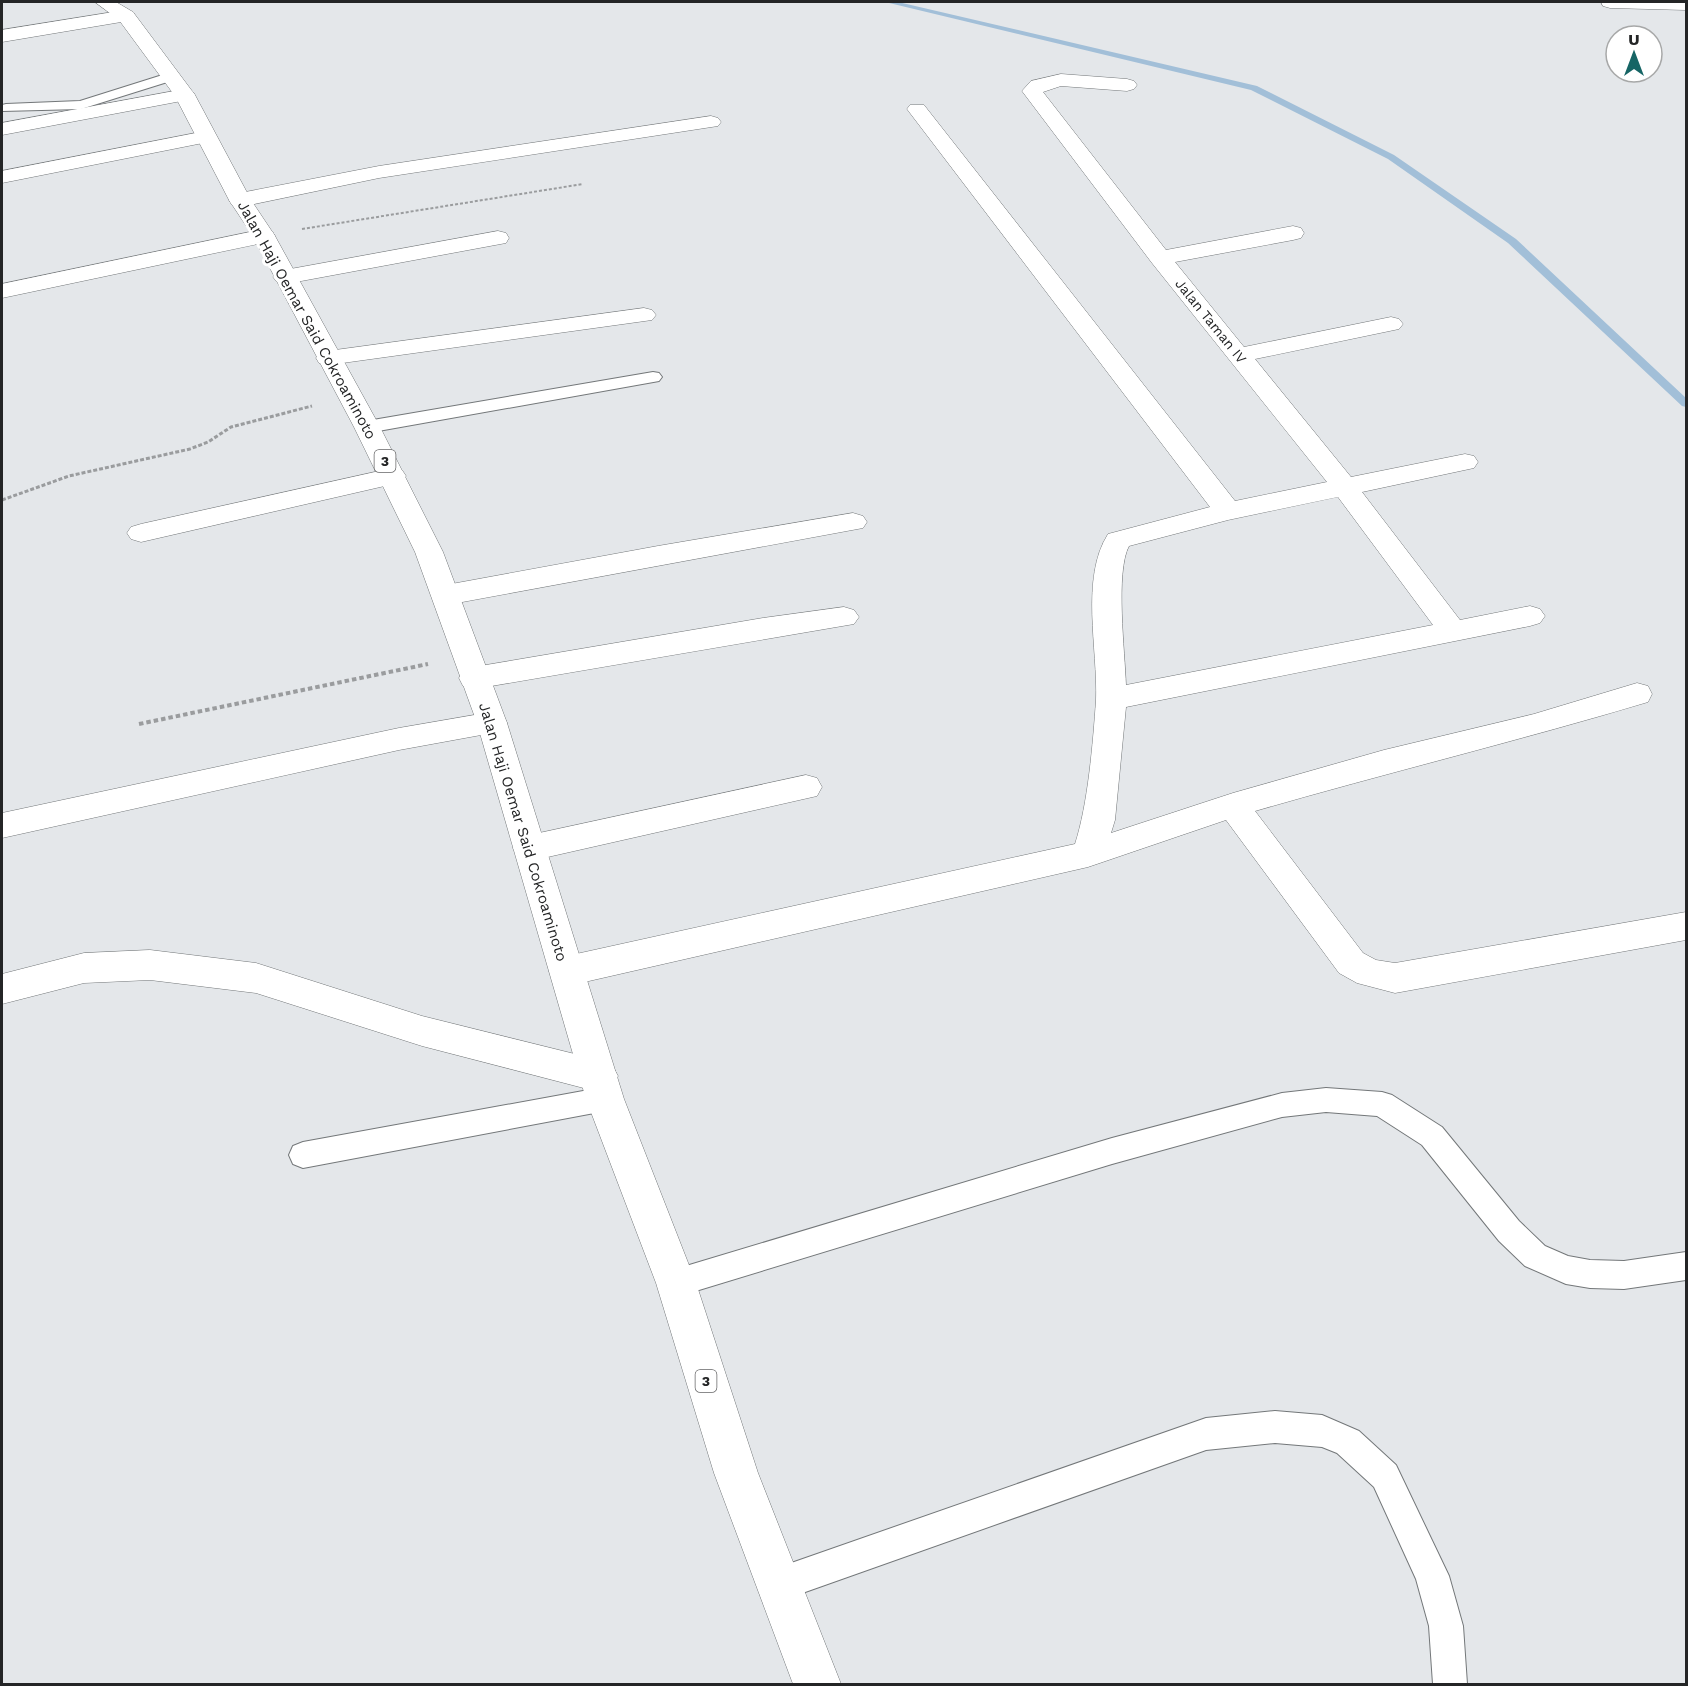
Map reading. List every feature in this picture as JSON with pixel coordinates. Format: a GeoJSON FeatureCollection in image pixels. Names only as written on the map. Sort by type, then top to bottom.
{"type":"FeatureCollection","features":[{"type":"Feature","properties":{"kind":"main road","name":"Jalan Haji Oemar Said Cokroaminoto"},"geometry":{"type":"LineString","coordinates":[[104,2],[126,16],[179,85],[240,200],[264,236],[367,427],[429,552],[492,723],[602,1088],[676,1283],[736,1473],[777,1585],[817,1684]]}},
{"type":"Feature","properties":{"kind":"main road"},"geometry":{"type":"LineString","coordinates":[[1610,2],[1686,5]]}},
{"type":"Feature","properties":{"kind":"main road"},"geometry":{"type":"LineString","coordinates":[[2,36],[126,16]]}},
{"type":"Feature","properties":{"kind":"main road","name":"Jalan Taman IV"},"geometry":{"type":"LineString","coordinates":[[1127,85],[1064,81],[1039,84],[1032,92],[1160,258],[1344,486],[1452,630]]}},
{"type":"Feature","properties":{"kind":"main road"},"geometry":{"type":"LineString","coordinates":[[2,129],[179,85]]}},
{"type":"Feature","properties":{"kind":"main road"},"geometry":{"type":"LineString","coordinates":[[917,109],[1228,511]]}},
{"type":"Feature","properties":{"kind":"main road"},"geometry":{"type":"LineString","coordinates":[[240,200],[379,172],[711,122]]}},
{"type":"Feature","properties":{"kind":"main road"},"geometry":{"type":"LineString","coordinates":[[2,177],[206,137]]}},
{"type":"Feature","properties":{"kind":"main road"},"geometry":{"type":"LineString","coordinates":[[1160,258],[1293,233]]}},
{"type":"Feature","properties":{"kind":"main road"},"geometry":{"type":"LineString","coordinates":[[2,291],[264,236]]}},
{"type":"Feature","properties":{"kind":"main road"},"geometry":{"type":"LineString","coordinates":[[285,277],[498,238]]}},
{"type":"Feature","properties":{"kind":"main road"},"geometry":{"type":"LineString","coordinates":[[328,358],[644,315]]}},
{"type":"Feature","properties":{"kind":"main road"},"geometry":{"type":"LineString","coordinates":[[1239,355],[1390,324]]}},
{"type":"Feature","properties":{"kind":"main road"},"geometry":{"type":"LineString","coordinates":[[1088,854],[1100,820],[1111,699],[1108,595],[1112,551],[1118,540],[1228,511],[1465,462]]}},
{"type":"Feature","properties":{"kind":"main road"},"geometry":{"type":"LineString","coordinates":[[141,533],[393,476]]}},
{"type":"Feature","properties":{"kind":"main road"},"geometry":{"type":"LineString","coordinates":[[446,595],[658,555],[853,522]]}},
{"type":"Feature","properties":{"kind":"main road"},"geometry":{"type":"LineString","coordinates":[[1111,699],[1530,616]]}},
{"type":"Feature","properties":{"kind":"main road"},"geometry":{"type":"LineString","coordinates":[[470,667],[844,617]]}},
{"type":"Feature","properties":{"kind":"main road"},"geometry":{"type":"LineString","coordinates":[[567,971],[1088,854],[1233,805],[1384,762],[1534,725],[1636,694]]}},
{"type":"Feature","properties":{"kind":"main road"},"geometry":{"type":"LineString","coordinates":[[2,826],[399,739],[492,723]]}},
{"type":"Feature","properties":{"kind":"main road"},"geometry":{"type":"LineString","coordinates":[[530,848],[806,787]]}},
{"type":"Feature","properties":{"kind":"main road"},"geometry":{"type":"LineString","coordinates":[[1233,805],[1351,963],[1369,973],[1395,978],[1686,926]]}},
{"type":"Feature","properties":{"kind":"main road"},"geometry":{"type":"LineString","coordinates":[[2,989],[84,968],[139,965],[256,978],[602,1088]]}},
{"type":"Feature","properties":{"kind":"lane"},"geometry":{"type":"LineString","coordinates":[[6,108],[81,105],[179,85]]}},
{"type":"Feature","properties":{"kind":"lane"},"geometry":{"type":"LineString","coordinates":[[367,427],[652,377]]}},
{"type":"Feature","properties":{"kind":"lane"},"geometry":{"type":"LineString","coordinates":[[303,1155],[602,1088]]}},
{"type":"Feature","properties":{"kind":"lane"},"geometry":{"type":"LineString","coordinates":[[676,1283],[1112,1151],[1282,1105],[1326,1100],[1382,1104],[1432,1136],[1509,1231],[1535,1256],[1566,1270],[1590,1274],[1624,1275],[1686,1266]]}},
{"type":"Feature","properties":{"kind":"lane"},"geometry":{"type":"LineString","coordinates":[[777,1585],[1206,1434],[1275,1427],[1322,1431],[1348,1442],[1385,1476],[1432,1576],[1446,1626],[1450,1684]]}},
{"type":"Feature","properties":{"kind":"path"},"geometry":{"type":"LineString","coordinates":[[264,236],[372,216],[583,184]]}},
{"type":"Feature","properties":{"kind":"path"},"geometry":{"type":"LineString","coordinates":[[2,500],[69,476],[190,449],[208,442],[231,427],[349,396]]}},
{"type":"Feature","properties":{"kind":"path"},"geometry":{"type":"LineString","coordinates":[[139,724],[470,667]]}},
{"type":"Feature","properties":{"kind":"waterway"},"geometry":{"type":"LineString","coordinates":[[889,2],[1254,88],[1391,157],[1512,241],[1686,404]]}}]}
